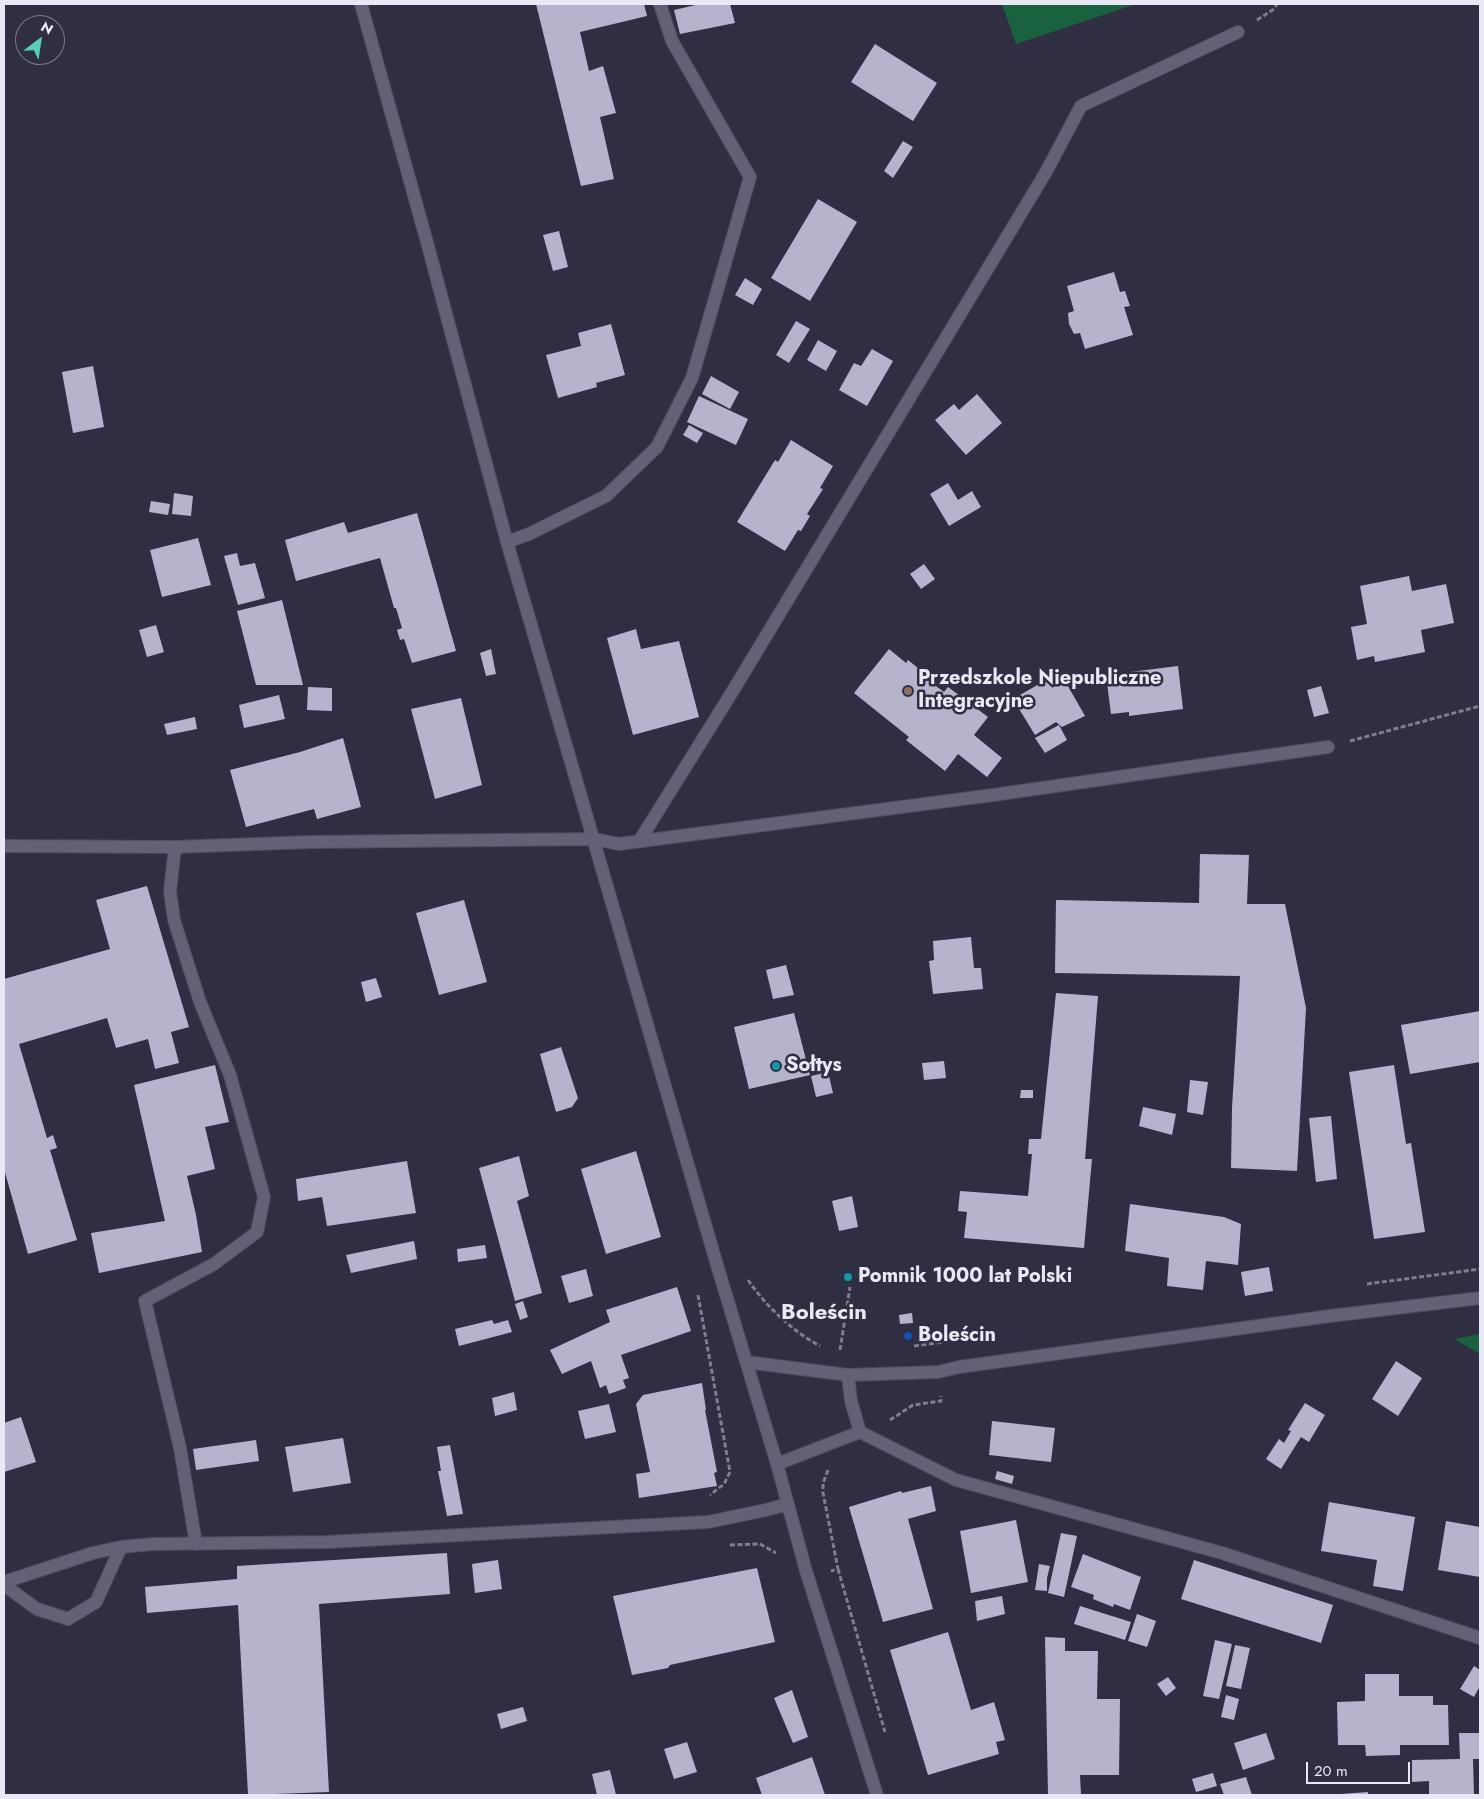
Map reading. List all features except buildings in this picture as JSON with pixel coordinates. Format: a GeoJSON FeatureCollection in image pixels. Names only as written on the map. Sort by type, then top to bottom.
{"type":"FeatureCollection","features":[{"type":"Feature","properties":{"kind":"street"},"geometry":{"type":"LineString","coordinates":[[360,4],[428,246],[506,542],[808,1575],[877,1795]]}},
{"type":"Feature","properties":{"kind":"street"},"geometry":{"type":"LineString","coordinates":[[506,542],[529,534],[606,496],[657,447],[692,378],[750,177],[672,41],[660,4]]}},
{"type":"Feature","properties":{"kind":"street"},"geometry":{"type":"LineString","coordinates":[[640,840],[734,689],[1043,177],[1081,106],[1238,32]]}},
{"type":"Feature","properties":{"kind":"street"},"geometry":{"type":"LineString","coordinates":[[4,846],[175,847],[311,842],[594,839],[619,844],[993,795],[1328,747]]}},
{"type":"Feature","properties":{"kind":"street"},"geometry":{"type":"LineString","coordinates":[[175,847],[170,891],[174,920],[200,1002],[230,1075],[264,1197],[257,1232],[214,1264],[145,1302],[180,1448],[196,1544]]}},
{"type":"Feature","properties":{"kind":"street"},"geometry":{"type":"LineString","coordinates":[[746,1362],[848,1375],[938,1372],[959,1366],[1330,1316],[1480,1298]]}},
{"type":"Feature","properties":{"kind":"street"},"geometry":{"type":"LineString","coordinates":[[848,1375],[851,1401],[864,1433],[956,1480],[1222,1554],[1480,1638]]}},
{"type":"Feature","properties":{"kind":"street"},"geometry":{"type":"LineString","coordinates":[[777,1464],[864,1433]]}},
{"type":"Feature","properties":{"kind":"street"},"geometry":{"type":"LineString","coordinates":[[4,1584],[94,1553],[121,1547],[153,1544],[327,1542],[708,1522],[788,1504]]}},
{"type":"Feature","properties":{"kind":"street"},"geometry":{"type":"LineString","coordinates":[[4,1584],[38,1609],[68,1619],[96,1602],[121,1547]]}},
{"type":"Feature","properties":{"kind":"path"},"geometry":{"type":"LineString","coordinates":[[1328,747],[1480,706]]}},
{"type":"Feature","properties":{"kind":"path"},"geometry":{"type":"LineString","coordinates":[[717,1265],[739,1259],[749,1281],[773,1310],[792,1327],[822,1346]]}},
{"type":"Feature","properties":{"kind":"path"},"geometry":{"type":"LineString","coordinates":[[1360,1285],[1480,1269]]}},
{"type":"Feature","properties":{"kind":"path"},"geometry":{"type":"LineString","coordinates":[[839,1355],[850,1287]]}},
{"type":"Feature","properties":{"kind":"path"},"geometry":{"type":"LineString","coordinates":[[697,1289],[730,1472],[724,1484],[712,1495],[704,1496],[712,1545],[760,1544],[776,1553],[779,1562]]}},
{"type":"Feature","properties":{"kind":"path"},"geometry":{"type":"LineString","coordinates":[[906,1347],[964,1339]]}},
{"type":"Feature","properties":{"kind":"path"},"geometry":{"type":"LineString","coordinates":[[864,1433],[913,1405],[941,1401],[938,1372]]}},
{"type":"Feature","properties":{"kind":"path"},"geometry":{"type":"LineString","coordinates":[[830,1466],[823,1483],[823,1493],[838,1569],[887,1739]]}},
{"type":"Feature","properties":{"kind":"path"},"geometry":{"type":"LineString","coordinates":[[808,1575],[838,1569]]}},
{"type":"Feature","properties":{"kind":"green space"},"geometry":{"type":"Polygon","coordinates":[[[1002,4],[1136,4],[1016,44],[1002,4]]]}},
{"type":"Feature","properties":{"kind":"green space"},"geometry":{"type":"Polygon","coordinates":[[[1480,1334],[1480,1354],[1454,1339],[1480,1334]]]}},
{"type":"Feature","properties":{"kind":"place","name":"Przedszkole Niepubliczne Integracyjne"},"geometry":{"type":"Point","coordinates":[908,691]}},
{"type":"Feature","properties":{"kind":"place","name":"Sołtys"},"geometry":{"type":"Point","coordinates":[776,1066]}},
{"type":"Feature","properties":{"kind":"place","name":"Pomnik 1000 lat Polski"},"geometry":{"type":"Point","coordinates":[848,1277]}},
{"type":"Feature","properties":{"kind":"place","name":"Boleścin"},"geometry":{"type":"Point","coordinates":[908,1336]}},
{"type":"Feature","properties":{"kind":"district","name":"Boleścin"},"geometry":{"type":"Point","coordinates":[824,1314]}}]}
